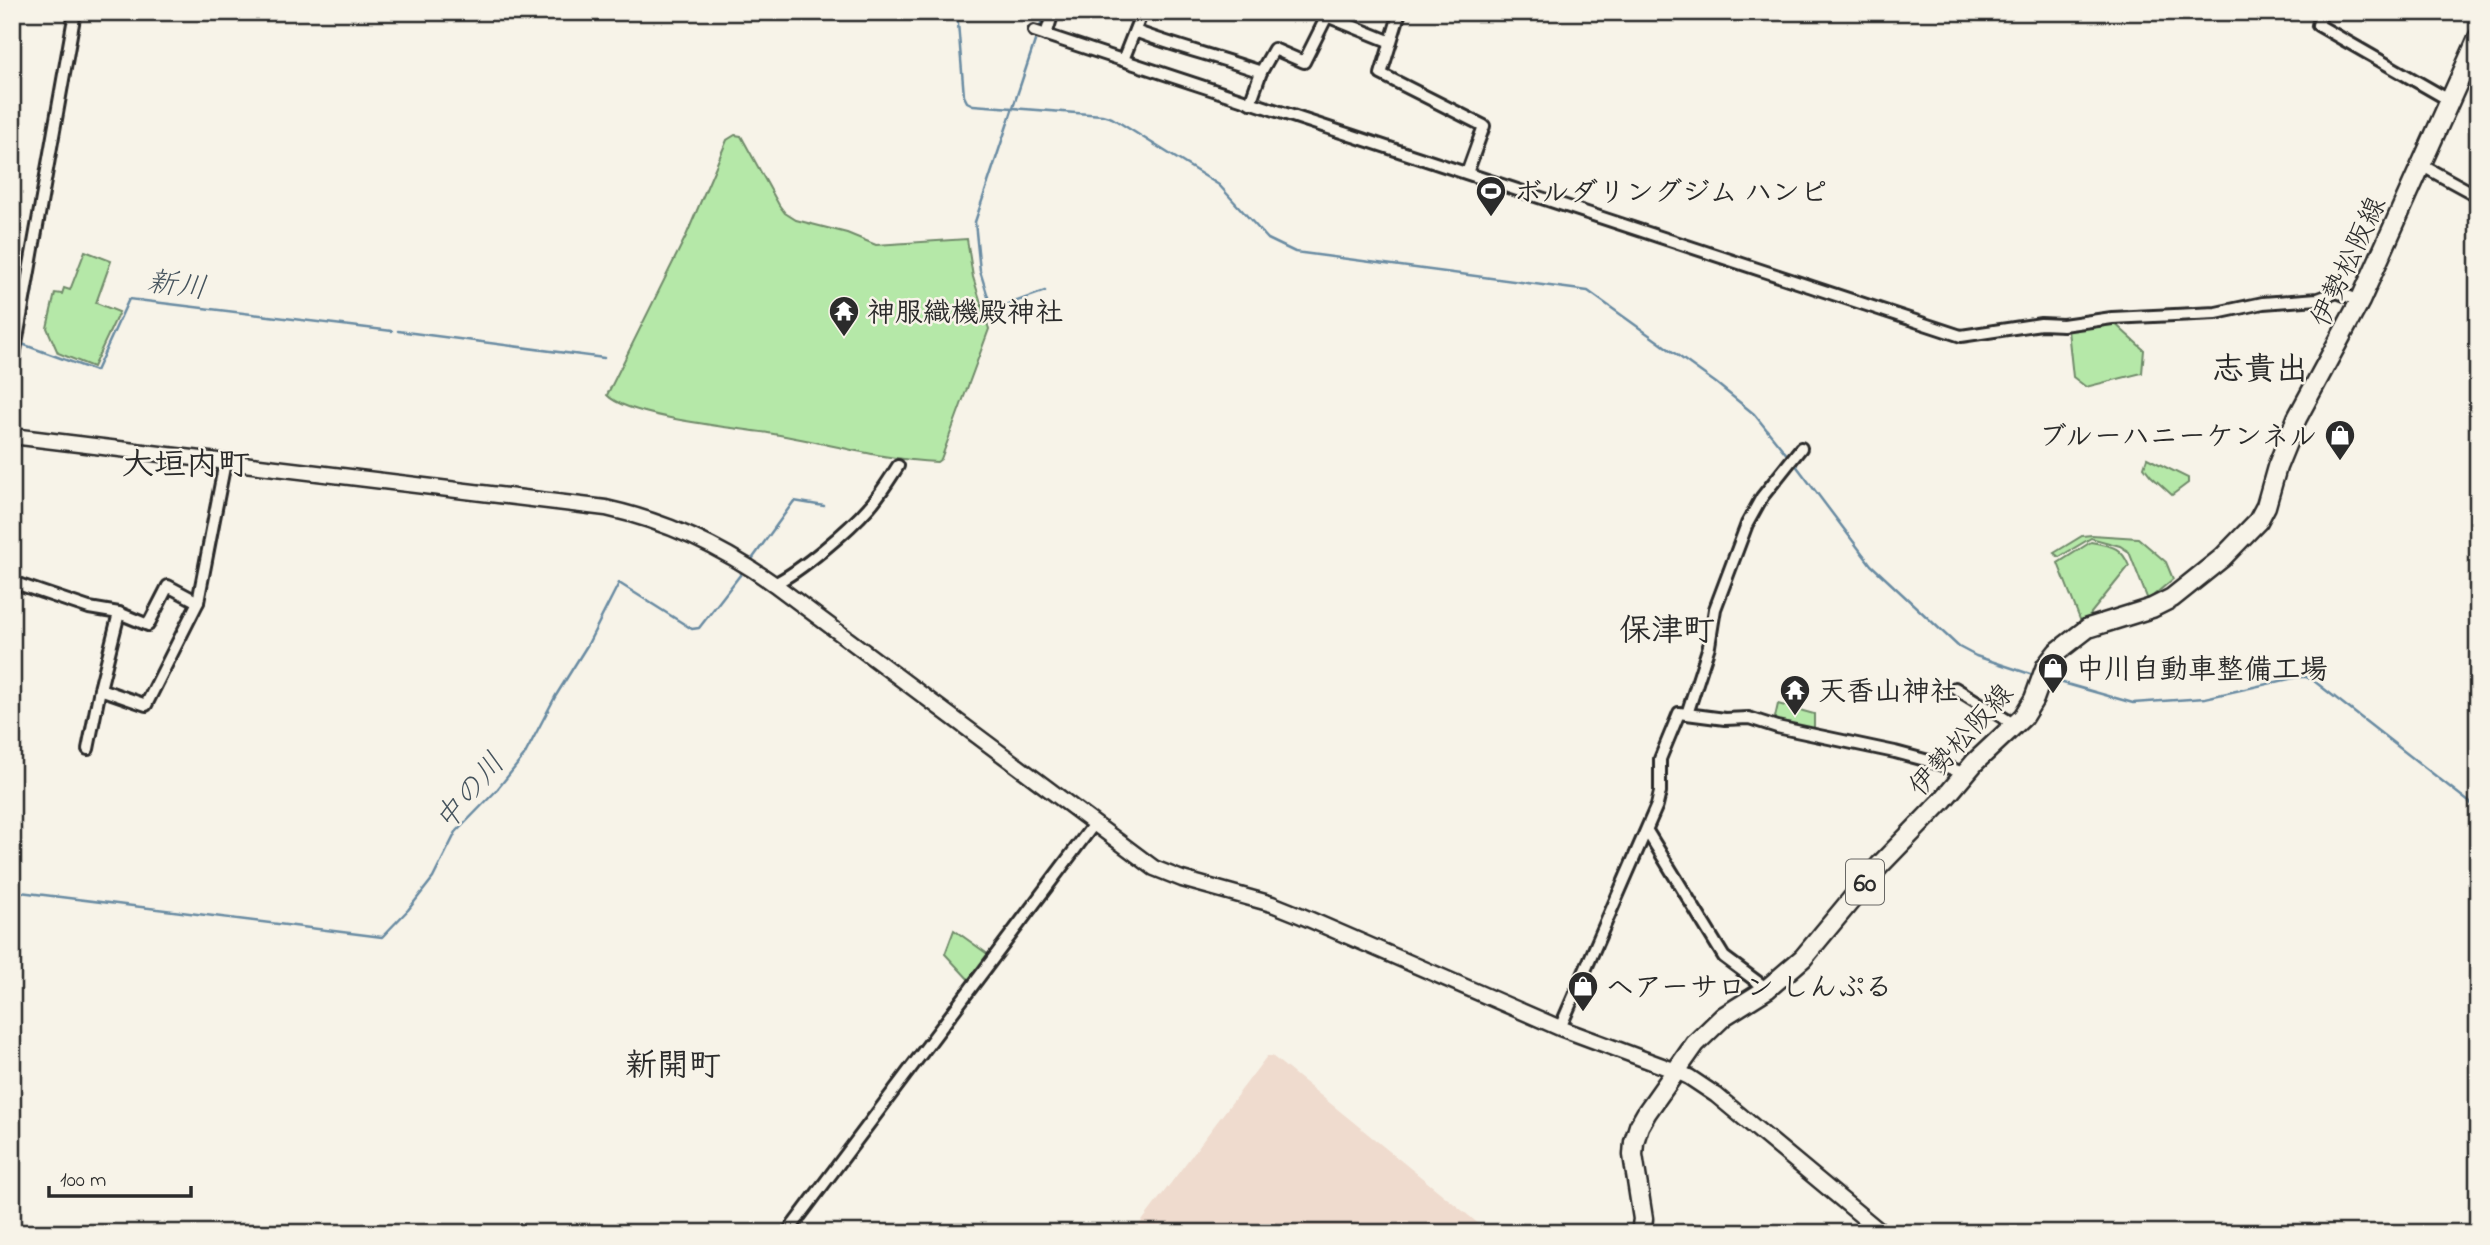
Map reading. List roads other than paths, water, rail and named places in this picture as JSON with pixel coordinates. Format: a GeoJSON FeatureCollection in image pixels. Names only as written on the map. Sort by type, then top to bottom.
{"type":"FeatureCollection","features":[{"type":"Feature","properties":{"kind":"main road","name":"伊勢松阪線"},"geometry":{"type":"LineString","coordinates":[[1641,1233],[1643,1219],[1633,1155],[1634,1142],[1647,1112],[1695,1045],[1724,1016],[1767,989],[1802,958],[1880,865],[2015,725],[2029,708],[2050,660],[2078,634],[2099,623],[2162,604],[2222,558],[2249,531],[2266,506],[2277,467],[2297,418],[2360,301],[2478,38]]}},
{"type":"Feature","properties":{"kind":"street"},"geometry":{"type":"LineString","coordinates":[[12,367],[75,12]]}},
{"type":"Feature","properties":{"kind":"street"},"geometry":{"type":"LineString","coordinates":[[1053,12],[1041,33],[1961,336],[2041,324],[2063,325],[2112,318],[2216,313],[2263,303],[2318,299],[2337,292],[2360,301]]}},
{"type":"Feature","properties":{"kind":"street"},"geometry":{"type":"LineString","coordinates":[[1123,60],[1142,12]]}},
{"type":"Feature","properties":{"kind":"street"},"geometry":{"type":"LineString","coordinates":[[1400,12],[1381,74],[1484,126],[1467,173]]}},
{"type":"Feature","properties":{"kind":"street"},"geometry":{"type":"LineString","coordinates":[[2322,12],[2318,25],[2449,100]]}},
{"type":"Feature","properties":{"kind":"street"},"geometry":{"type":"LineString","coordinates":[[1250,103],[1261,72],[1274,49],[1304,62],[1328,14],[1391,42]]}},
{"type":"Feature","properties":{"kind":"street"},"geometry":{"type":"LineString","coordinates":[[1135,31],[1161,42],[1218,56],[1261,72]]}},
{"type":"Feature","properties":{"kind":"street"},"geometry":{"type":"LineString","coordinates":[[2421,165],[2478,196]]}},
{"type":"Feature","properties":{"kind":"street"},"geometry":{"type":"LineString","coordinates":[[12,436],[606,508],[644,517],[695,536],[774,584],[1145,863],[1162,872],[1272,904],[1560,1028],[1689,1077],[1716,1095],[1882,1233]]}},
{"type":"Feature","properties":{"kind":"street"},"geometry":{"type":"LineString","coordinates":[[1687,715],[1709,646],[1715,609],[1749,519],[1762,497],[1794,456]]}},
{"type":"Feature","properties":{"kind":"street"},"geometry":{"type":"LineString","coordinates":[[100,689],[146,705],[198,602],[225,463]]}},
{"type":"Feature","properties":{"kind":"street"},"geometry":{"type":"LineString","coordinates":[[774,584],[787,578],[869,507],[898,466]]}},
{"type":"Feature","properties":{"kind":"street"},"geometry":{"type":"LineString","coordinates":[[12,582],[89,608],[119,613],[148,625],[168,586],[198,602]]}},
{"type":"Feature","properties":{"kind":"street"},"geometry":{"type":"LineString","coordinates":[[88,749],[119,613]]}},
{"type":"Feature","properties":{"kind":"street"},"geometry":{"type":"LineString","coordinates":[[1955,688],[2015,725]]}},
{"type":"Feature","properties":{"kind":"street"},"geometry":{"type":"LineString","coordinates":[[1560,1028],[1647,831],[1660,792],[1660,759],[1679,713],[1725,719],[1749,718],[1777,727],[1895,752],[1940,764],[1965,775]]}},
{"type":"Feature","properties":{"kind":"street"},"geometry":{"type":"LineString","coordinates":[[787,1233],[1094,824]]}},
{"type":"Feature","properties":{"kind":"street"},"geometry":{"type":"LineString","coordinates":[[1647,831],[1724,957],[1767,989]]}},
{"type":"Feature","properties":{"kind":"waterway"},"geometry":{"type":"LineString","coordinates":[[952,12],[958,23],[964,96],[967,102],[973,105],[1112,118],[1219,185],[1268,239],[1295,252],[1588,291],[1716,383],[1754,414],[1788,456]]}},
{"type":"Feature","properties":{"kind":"waterway"},"geometry":{"type":"LineString","coordinates":[[1039,29],[1045,12]]}},
{"type":"Feature","properties":{"kind":"waterway"},"geometry":{"type":"LineString","coordinates":[[1037,35],[975,222],[980,271],[992,310],[1045,291]]}},
{"type":"Feature","properties":{"kind":"waterway","name":"新川"},"geometry":{"type":"LineString","coordinates":[[12,281],[23,284]]}},
{"type":"Feature","properties":{"kind":"waterway","name":"新川"},"geometry":{"type":"LineString","coordinates":[[33,287],[22,344],[96,371],[129,299],[392,331]]}},
{"type":"Feature","properties":{"kind":"waterway","name":"新川"},"geometry":{"type":"LineString","coordinates":[[398,331],[604,358]]}},
{"type":"Feature","properties":{"kind":"waterway"},"geometry":{"type":"LineString","coordinates":[[1795,464],[1871,565],[1959,647],[1976,656],[2036,676]]}},
{"type":"Feature","properties":{"kind":"waterway","name":"中の川"},"geometry":{"type":"LineString","coordinates":[[750,562],[794,501],[824,506]]}},
{"type":"Feature","properties":{"kind":"waterway","name":"中の川"},"geometry":{"type":"LineString","coordinates":[[12,891],[382,937],[433,878],[456,832],[496,791],[524,756],[555,697],[588,644],[619,583],[692,629],[699,628],[744,570]]}},
{"type":"Feature","properties":{"kind":"waterway"},"geometry":{"type":"LineString","coordinates":[[2049,679],[2133,703],[2205,698],[2306,677],[2478,809]]}},
{"type":"Feature","properties":{"kind":"place","name":"ボルダリングジム ハンピ"},"geometry":{"type":"Point","coordinates":[1491,218]}},
{"type":"Feature","properties":{"kind":"place","name":"神服織機殿神社"},"geometry":{"type":"Point","coordinates":[844,338]}},
{"type":"Feature","properties":{"kind":"place","name":"ブルーハニーケンネル"},"geometry":{"type":"Point","coordinates":[2340,462]}},
{"type":"Feature","properties":{"kind":"place","name":"中川自動車整備工場"},"geometry":{"type":"Point","coordinates":[2053,695]}},
{"type":"Feature","properties":{"kind":"place","name":"天香山神社"},"geometry":{"type":"Point","coordinates":[1795,717]}},
{"type":"Feature","properties":{"kind":"place","name":"ヘアーサロン しんぷる"},"geometry":{"type":"Point","coordinates":[1583,1013]}},
{"type":"Feature","properties":{"kind":"district","name":"志貴出"},"geometry":{"type":"Point","coordinates":[2260,368]}},
{"type":"Feature","properties":{"kind":"district","name":"大垣内町"},"geometry":{"type":"Point","coordinates":[186,463]}},
{"type":"Feature","properties":{"kind":"district","name":"保津町"},"geometry":{"type":"Point","coordinates":[1667,629]}},
{"type":"Feature","properties":{"kind":"district","name":"新開町"},"geometry":{"type":"Point","coordinates":[673,1064]}}]}
